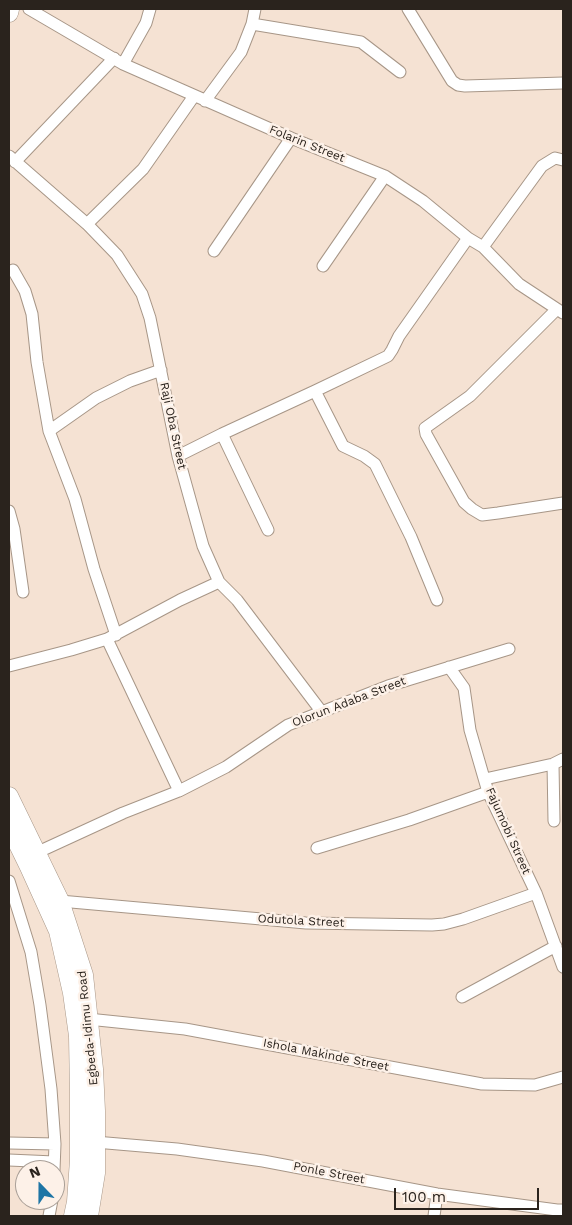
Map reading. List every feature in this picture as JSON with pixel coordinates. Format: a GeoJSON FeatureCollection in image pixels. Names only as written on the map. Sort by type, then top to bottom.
{"type":"FeatureCollection","features":[{"type":"Feature","properties":{"kind":"main road"},"geometry":{"type":"LineString","coordinates":[[9,13],[10,9]]}},
{"type":"Feature","properties":{"kind":"main road","name":"Egbeda-Idimu Road"},"geometry":{"type":"LineString","coordinates":[[9,796],[60,901],[84,975],[96,1111],[96,1173],[90,1216]]}},
{"type":"Feature","properties":{"kind":"main road","name":"Egbeda-Idimu Road"},"geometry":{"type":"LineString","coordinates":[[9,826],[58,931],[72,993],[78,1036],[79,1094],[79,1160],[73,1216]]}},
{"type":"Feature","properties":{"kind":"street","name":"Folarin Street"},"geometry":{"type":"LineString","coordinates":[[29,9],[118,61],[205,101],[385,176],[423,201],[468,238],[483,247],[519,284],[560,311]]}},
{"type":"Feature","properties":{"kind":"street"},"geometry":{"type":"LineString","coordinates":[[12,159],[118,61],[146,23],[150,9]]}},
{"type":"Feature","properties":{"kind":"street"},"geometry":{"type":"LineString","coordinates":[[205,101],[241,52],[252,24],[255,9]]}},
{"type":"Feature","properties":{"kind":"street"},"geometry":{"type":"LineString","coordinates":[[408,9],[452,81],[458,85],[563,83]]}},
{"type":"Feature","properties":{"kind":"street"},"geometry":{"type":"LineString","coordinates":[[252,24],[362,42],[400,72]]}},
{"type":"Feature","properties":{"kind":"street"},"geometry":{"type":"LineString","coordinates":[[87,224],[143,169],[194,96]]}},
{"type":"Feature","properties":{"kind":"street"},"geometry":{"type":"LineString","coordinates":[[214,251],[291,138]]}},
{"type":"Feature","properties":{"kind":"street"},"geometry":{"type":"LineString","coordinates":[[483,247],[542,166],[555,158],[563,160]]}},
{"type":"Feature","properties":{"kind":"street","name":"Raji Oba Street"},"geometry":{"type":"LineString","coordinates":[[12,159],[87,224],[117,255],[142,294],[150,318],[178,456],[203,546],[218,582],[237,600],[321,711]]}},
{"type":"Feature","properties":{"kind":"street"},"geometry":{"type":"LineString","coordinates":[[323,266],[385,176]]}},
{"type":"Feature","properties":{"kind":"street"},"geometry":{"type":"LineString","coordinates":[[178,456],[388,356],[399,336],[468,238]]}},
{"type":"Feature","properties":{"kind":"street"},"geometry":{"type":"LineString","coordinates":[[13,270],[25,291],[32,314],[37,362],[49,431],[75,499],[112,637],[179,791]]}},
{"type":"Feature","properties":{"kind":"street"},"geometry":{"type":"LineString","coordinates":[[560,311],[470,396],[425,428],[426,434],[464,502],[482,515],[563,503]]}},
{"type":"Feature","properties":{"kind":"street"},"geometry":{"type":"LineString","coordinates":[[49,431],[96,398],[130,381],[161,370]]}},
{"type":"Feature","properties":{"kind":"street"},"geometry":{"type":"LineString","coordinates":[[315,391],[344,446],[376,464],[411,537],[437,600]]}},
{"type":"Feature","properties":{"kind":"street"},"geometry":{"type":"LineString","coordinates":[[222,434],[268,530]]}},
{"type":"Feature","properties":{"kind":"street"},"geometry":{"type":"LineString","coordinates":[[9,511],[14,529],[23,592]]}},
{"type":"Feature","properties":{"kind":"street"},"geometry":{"type":"LineString","coordinates":[[9,666],[112,637],[180,600],[218,582]]}},
{"type":"Feature","properties":{"kind":"street","name":"Olorun Adaba Street"},"geometry":{"type":"LineString","coordinates":[[36,853],[123,813],[179,791],[226,767],[288,725],[388,686],[509,649]]}},
{"type":"Feature","properties":{"kind":"street","name":"Fajumobi Street"},"geometry":{"type":"LineString","coordinates":[[449,667],[464,688],[470,730],[488,792],[536,893],[563,967]]}},
{"type":"Feature","properties":{"kind":"street"},"geometry":{"type":"LineString","coordinates":[[485,779],[558,761],[554,821]]}},
{"type":"Feature","properties":{"kind":"street"},"geometry":{"type":"LineString","coordinates":[[317,848],[409,820],[488,792]]}},
{"type":"Feature","properties":{"kind":"street"},"geometry":{"type":"LineString","coordinates":[[9,881],[31,952],[40,1005],[55,1144],[54,1160]]}},
{"type":"Feature","properties":{"kind":"street","name":"Odutola Street"},"geometry":{"type":"LineString","coordinates":[[60,901],[306,923],[432,925],[463,919],[536,893]]}},
{"type":"Feature","properties":{"kind":"street"},"geometry":{"type":"LineString","coordinates":[[462,997],[556,946]]}},
{"type":"Feature","properties":{"kind":"street","name":"Ishola Makinde Street"},"geometry":{"type":"LineString","coordinates":[[88,1019],[185,1029],[482,1084],[535,1085],[563,1077]]}},
{"type":"Feature","properties":{"kind":"street","name":"Ponle Street"},"geometry":{"type":"LineString","coordinates":[[95,1142],[178,1149],[263,1161],[437,1194],[559,1212]]}},
{"type":"Feature","properties":{"kind":"street"},"geometry":{"type":"LineString","coordinates":[[9,1143],[55,1144]]}},
{"type":"Feature","properties":{"kind":"street"},"geometry":{"type":"LineString","coordinates":[[434,1216],[437,1194]]}}]}
